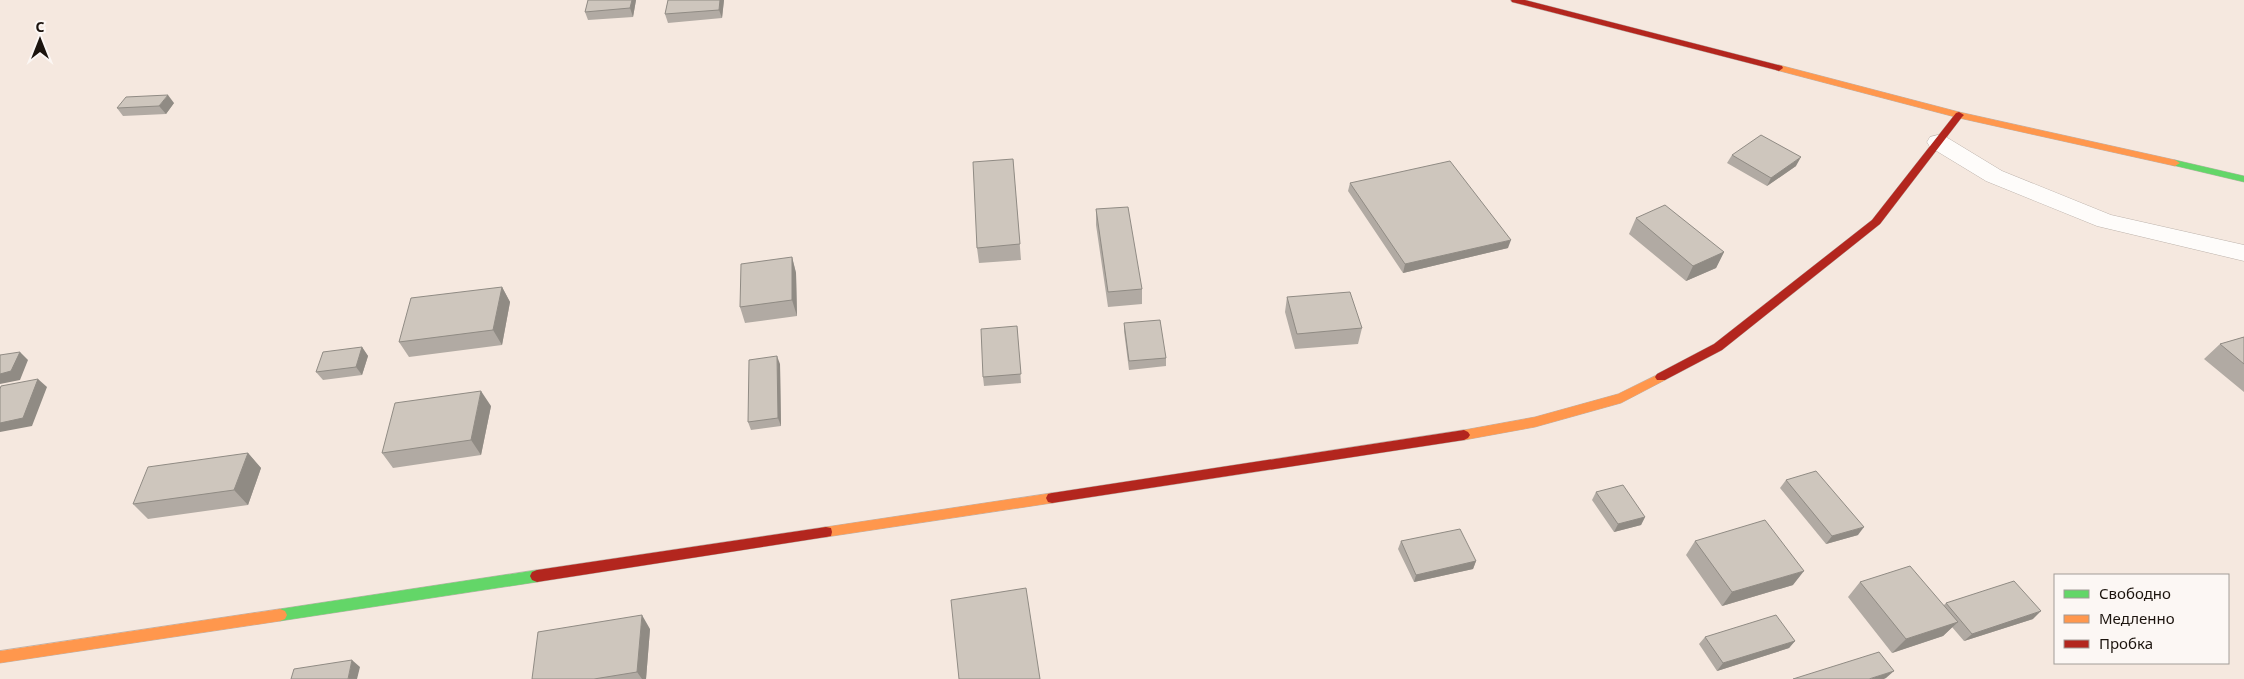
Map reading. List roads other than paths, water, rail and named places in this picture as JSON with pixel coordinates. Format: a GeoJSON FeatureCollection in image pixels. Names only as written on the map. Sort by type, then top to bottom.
{"type":"FeatureCollection","features":[{"type":"Feature","properties":{"kind":"street"},"geometry":{"type":"LineString","coordinates":[[1515,0],[1959,115],[2244,179]]}},
{"type":"Feature","properties":{"kind":"street"},"geometry":{"type":"LineString","coordinates":[[0,657],[1445,438],[1535,422],[1621,398],[1718,348],[1876,222],[1959,115]]}},
{"type":"Feature","properties":{"kind":"lane"},"geometry":{"type":"LineString","coordinates":[[1938,142],[1994,176],[2105,221],[2244,253]]}}]}
